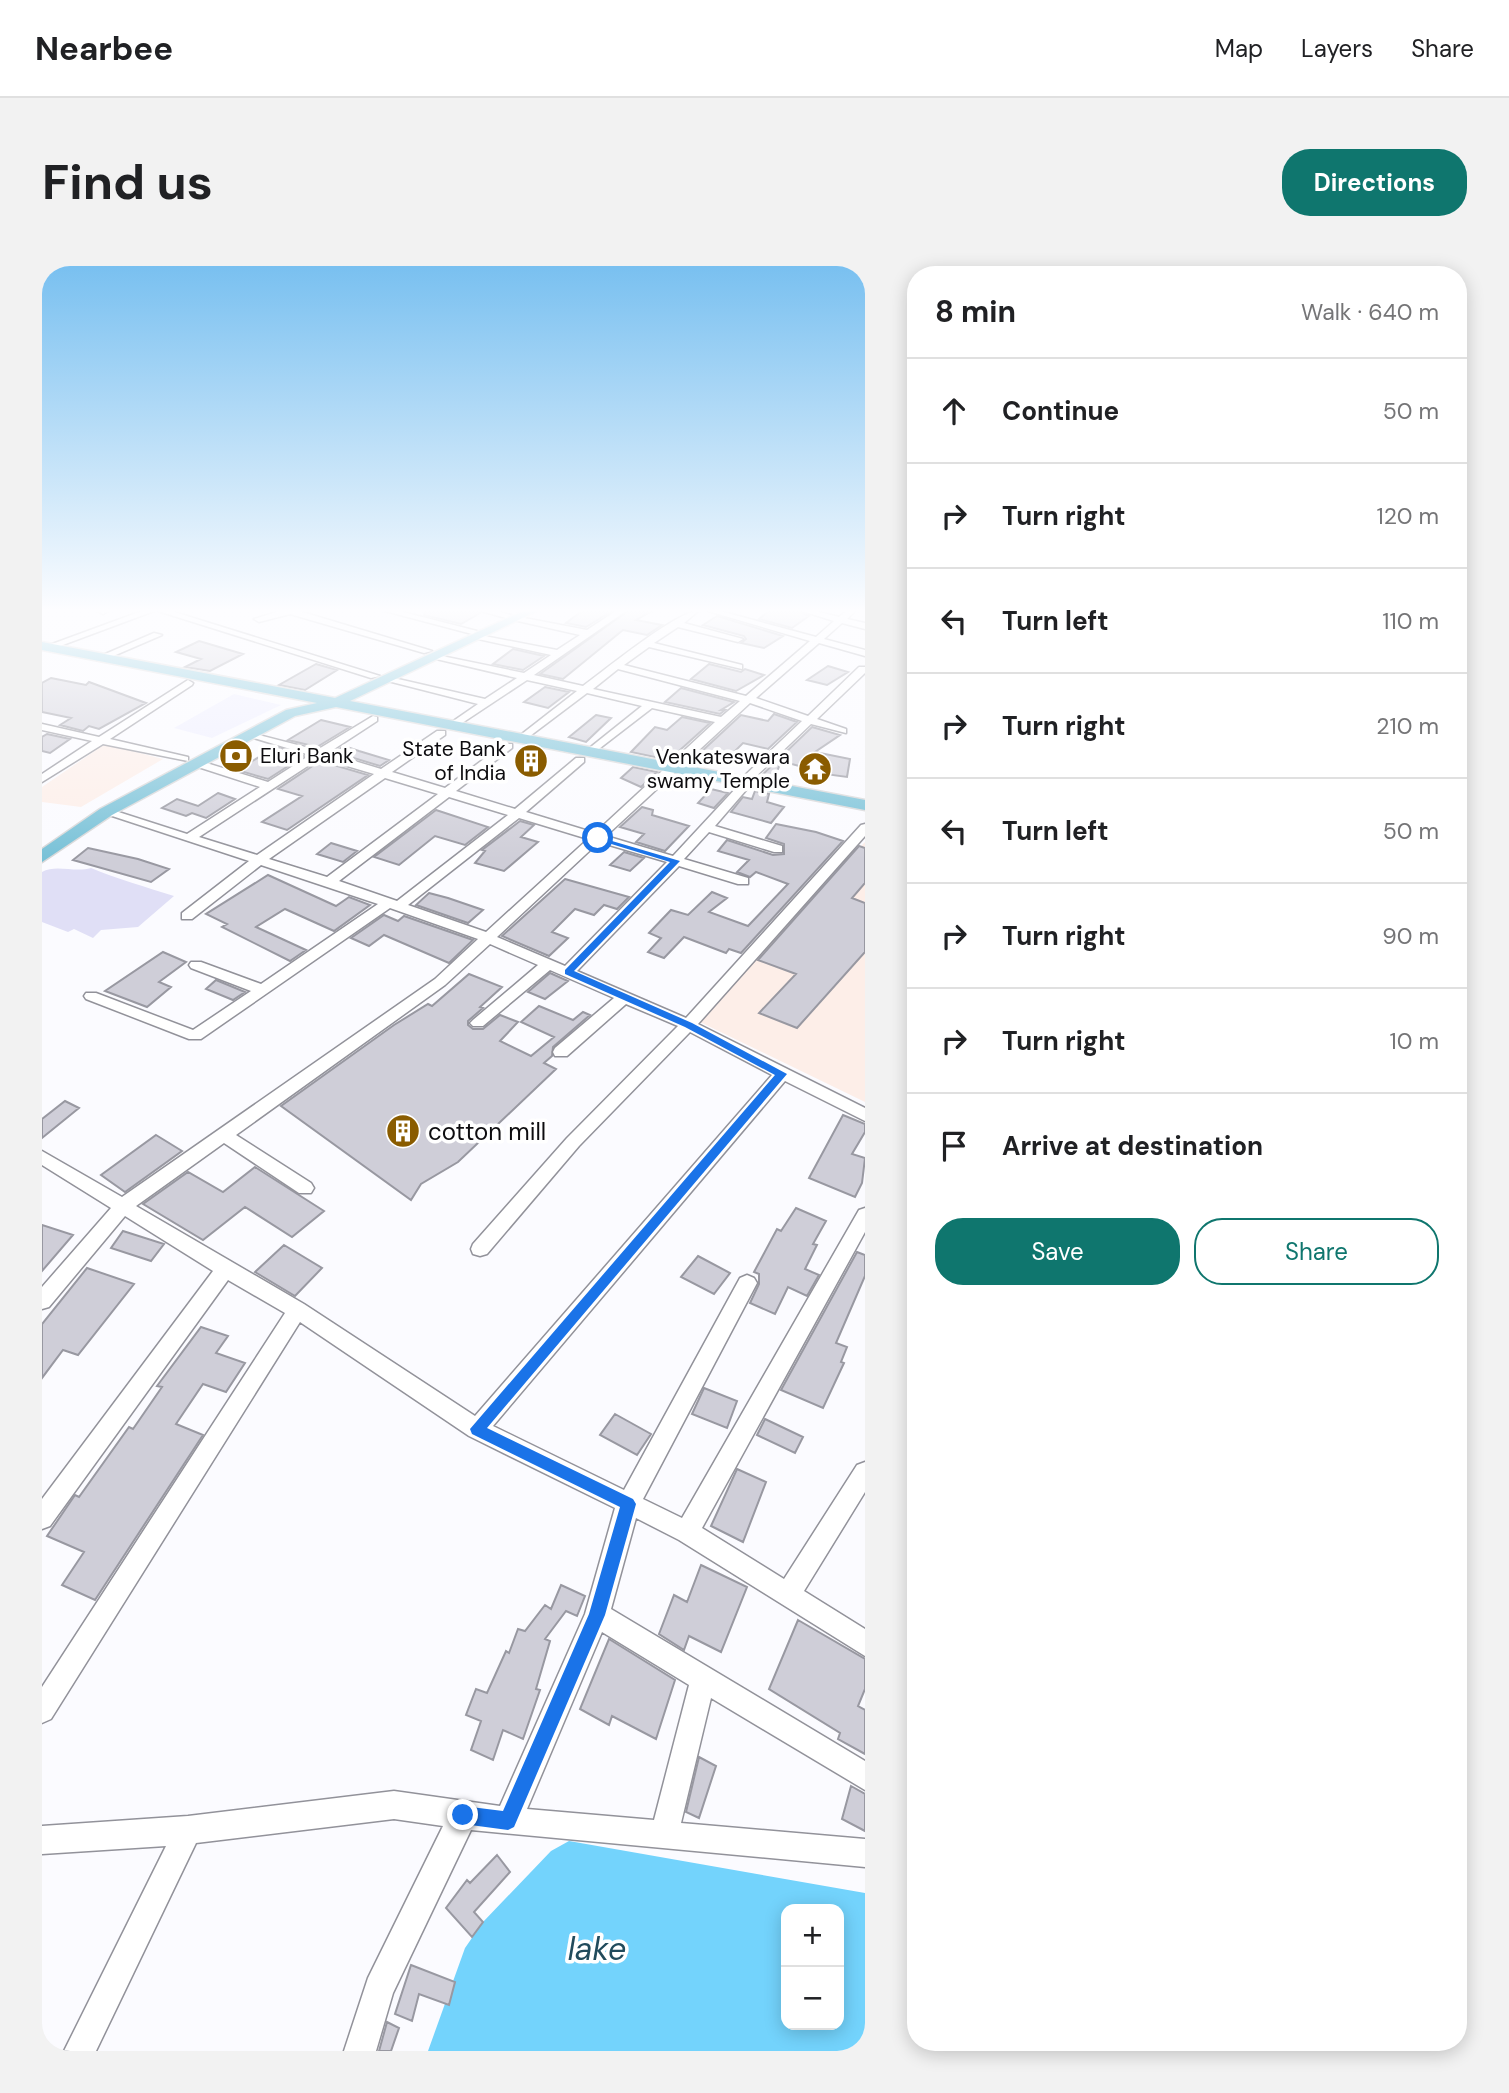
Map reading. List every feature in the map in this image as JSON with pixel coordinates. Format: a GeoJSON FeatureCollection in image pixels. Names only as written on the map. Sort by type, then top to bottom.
{"type":"FeatureCollection","features":[{"type":"Feature","properties":{"kind":"main road"},"geometry":{"type":"LineString","coordinates":[[246,694],[295,704],[323,703],[373,719],[447,729]]}},
{"type":"Feature","properties":{"kind":"main road"},"geometry":{"type":"LineString","coordinates":[[276,694],[474,735],[508,746],[586,756],[865,805]]}},
{"type":"Feature","properties":{"kind":"main road"},"geometry":{"type":"LineString","coordinates":[[42,842],[106,801],[291,713],[343,694]]}},
{"type":"Feature","properties":{"kind":"main road"},"geometry":{"type":"LineString","coordinates":[[42,857],[106,812],[190,761],[295,704]]}},
{"type":"Feature","properties":{"kind":"main road"},"geometry":{"type":"LineString","coordinates":[[474,735],[522,739],[586,756]]}},
{"type":"Feature","properties":{"kind":"main road"},"geometry":{"type":"LineString","coordinates":[[743,785],[865,813]]}},
{"type":"Feature","properties":{"kind":"street"},"geometry":{"type":"LineString","coordinates":[[42,779],[171,694]]}},
{"type":"Feature","properties":{"kind":"street"},"geometry":{"type":"LineString","coordinates":[[451,694],[484,702]]}},
{"type":"Feature","properties":{"kind":"street"},"geometry":{"type":"LineString","coordinates":[[187,916],[259,860],[496,694]]}},
{"type":"Feature","properties":{"kind":"street"},"geometry":{"type":"LineString","coordinates":[[522,739],[581,694]]}},
{"type":"Feature","properties":{"kind":"street"},"geometry":{"type":"LineString","coordinates":[[607,694],[723,721]]}},
{"type":"Feature","properties":{"kind":"street"},"geometry":{"type":"LineString","coordinates":[[728,694],[842,731]]}},
{"type":"Feature","properties":{"kind":"street"},"geometry":{"type":"LineString","coordinates":[[42,1301],[124,1205],[440,982],[723,721],[756,694]]}},
{"type":"Feature","properties":{"kind":"street"},"geometry":{"type":"LineString","coordinates":[[568,972],[676,861],[743,785],[836,694]]}},
{"type":"Feature","properties":{"kind":"street"},"geometry":{"type":"LineString","coordinates":[[91,996],[195,1037],[394,904],[518,813],[651,704]]}},
{"type":"Feature","properties":{"kind":"street"},"geometry":{"type":"LineString","coordinates":[[188,838],[373,719]]}},
{"type":"Feature","properties":{"kind":"street"},"geometry":{"type":"LineString","coordinates":[[42,727],[190,761],[268,786]]}},
{"type":"Feature","properties":{"kind":"street"},"geometry":{"type":"LineString","coordinates":[[251,734],[743,881]]}},
{"type":"Feature","properties":{"kind":"street"},"geometry":{"type":"LineString","coordinates":[[329,882],[508,746]]}},
{"type":"Feature","properties":{"kind":"street"},"geometry":{"type":"LineString","coordinates":[[106,812],[329,882],[488,938],[688,1025],[865,1115]]}},
{"type":"Feature","properties":{"kind":"street"},"geometry":{"type":"LineString","coordinates":[[706,827],[778,849]]}},
{"type":"Feature","properties":{"kind":"street"},"geometry":{"type":"LineString","coordinates":[[480,1249],[573,1142],[688,1025],[865,828]]}},
{"type":"Feature","properties":{"kind":"street"},"geometry":{"type":"LineString","coordinates":[[478,1023],[548,964]]}},
{"type":"Feature","properties":{"kind":"street"},"geometry":{"type":"LineString","coordinates":[[195,965],[263,990]]}},
{"type":"Feature","properties":{"kind":"street"},"geometry":{"type":"LineString","coordinates":[[561,1052],[625,997]]}},
{"type":"Feature","properties":{"kind":"street"},"geometry":{"type":"LineString","coordinates":[[477,1429],[782,1074]]}},
{"type":"Feature","properties":{"kind":"street"},"geometry":{"type":"LineString","coordinates":[[222,1134],[305,1188]]}},
{"type":"Feature","properties":{"kind":"street"},"geometry":{"type":"LineString","coordinates":[[42,1157],[297,1310],[477,1429],[687,1532],[865,1643]]}},
{"type":"Feature","properties":{"kind":"street"},"geometry":{"type":"LineString","coordinates":[[687,1532],[865,1214]]}},
{"type":"Feature","properties":{"kind":"street"},"geometry":{"type":"LineString","coordinates":[[42,1518],[225,1269]]}},
{"type":"Feature","properties":{"kind":"street"},"geometry":{"type":"LineString","coordinates":[[508,1821],[597,1615],[628,1504],[747,1283]]}},
{"type":"Feature","properties":{"kind":"street"},"geometry":{"type":"LineString","coordinates":[[42,1710],[297,1310]]}},
{"type":"Feature","properties":{"kind":"street"},"geometry":{"type":"LineString","coordinates":[[788,1595],[865,1472]]}},
{"type":"Feature","properties":{"kind":"street"},"geometry":{"type":"LineString","coordinates":[[597,1615],[865,1776]]}},
{"type":"Feature","properties":{"kind":"street"},"geometry":{"type":"LineString","coordinates":[[664,1835],[703,1679]]}},
{"type":"Feature","properties":{"kind":"street"},"geometry":{"type":"LineString","coordinates":[[42,1840],[188,1830],[394,1805],[508,1821],[865,1853]]}},
{"type":"Feature","properties":{"kind":"street"},"geometry":{"type":"LineString","coordinates":[[360,2051],[379,1989],[463,1815]]}},
{"type":"Feature","properties":{"kind":"street"},"geometry":{"type":"LineString","coordinates":[[79,2051],[188,1830]]}},
{"type":"Feature","properties":{"kind":"shaded area"},"geometry":{"type":"Polygon","coordinates":[[[233,694],[281,705],[212,738],[174,728],[233,694]]]}},
{"type":"Feature","properties":{"kind":"shaded area"},"geometry":{"type":"Polygon","coordinates":[[[105,744],[163,759],[81,807],[42,802],[42,787],[105,744]]]}},
{"type":"Feature","properties":{"kind":"shaded area"},"geometry":{"type":"Polygon","coordinates":[[[865,842],[865,1102],[700,1022],[775,936],[865,842]]]}},
{"type":"Feature","properties":{"kind":"shaded area"},"geometry":{"type":"Polygon","coordinates":[[[91,868],[174,896],[138,927],[101,930],[93,938],[74,929],[68,932],[42,922],[42,872],[91,868]]]}},
{"type":"Feature","properties":{"kind":"water","name":"lake"},"geometry":{"type":"Polygon","coordinates":[[[569,1841],[865,1893],[865,2051],[428,2051],[465,1948],[483,1922],[551,1851],[569,1841]]]}},
{"type":"Feature","properties":{"kind":"building"},"geometry":{"type":"Polygon","coordinates":[[[42,694],[122,694],[146,703],[99,729],[89,726],[83,731],[60,725],[71,718],[42,712],[42,694]]]}},
{"type":"Feature","properties":{"kind":"building"},"geometry":{"type":"Polygon","coordinates":[[[535,694],[566,694],[548,708],[524,702],[535,694]]]}},
{"type":"Feature","properties":{"kind":"building"},"geometry":{"type":"Polygon","coordinates":[[[674,694],[705,694],[734,702],[721,710],[725,710],[720,714],[665,702],[674,694]]]}},
{"type":"Feature","properties":{"kind":"building"},"geometry":{"type":"Polygon","coordinates":[[[774,714],[797,722],[768,749],[743,743],[727,759],[700,753],[741,715],[768,721],[774,714]]]}},
{"type":"Feature","properties":{"kind":"building"},"geometry":{"type":"Polygon","coordinates":[[[596,715],[611,718],[586,742],[569,737],[596,715]]]}},
{"type":"Feature","properties":{"kind":"building"},"geometry":{"type":"Polygon","coordinates":[[[682,717],[710,723],[669,760],[631,752],[655,727],[667,730],[682,717]]]}},
{"type":"Feature","properties":{"kind":"building"},"geometry":{"type":"Polygon","coordinates":[[[321,720],[350,727],[317,747],[288,740],[321,720]]]}},
{"type":"Feature","properties":{"kind":"building"},"geometry":{"type":"Polygon","coordinates":[[[812,727],[840,735],[815,752],[850,759],[847,777],[810,772],[810,769],[781,761],[774,780],[760,777],[812,727]]]}},
{"type":"Feature","properties":{"kind":"building"},"geometry":{"type":"Polygon","coordinates":[[[47,734],[70,739],[50,753],[42,751],[42,737],[47,734]]]}},
{"type":"Feature","properties":{"kind":"building"},"geometry":{"type":"Polygon","coordinates":[[[344,746],[389,760],[380,766],[334,752],[344,746]]]}},
{"type":"Feature","properties":{"kind":"building"},"geometry":{"type":"Polygon","coordinates":[[[276,747],[304,756],[268,779],[237,770],[276,747]]]}},
{"type":"Feature","properties":{"kind":"building"},"geometry":{"type":"Polygon","coordinates":[[[320,761],[368,775],[287,830],[262,822],[302,796],[278,789],[320,761]]]}},
{"type":"Feature","properties":{"kind":"building"},"geometry":{"type":"Polygon","coordinates":[[[633,767],[657,772],[641,787],[621,778],[633,767]]]}},
{"type":"Feature","properties":{"kind":"building"},"geometry":{"type":"Polygon","coordinates":[[[711,789],[728,793],[714,808],[698,803],[711,789]]]}},
{"type":"Feature","properties":{"kind":"building"},"geometry":{"type":"Polygon","coordinates":[[[755,791],[769,794],[767,802],[784,807],[771,823],[731,812],[743,797],[752,799],[755,791]]]}},
{"type":"Feature","properties":{"kind":"building"},"geometry":{"type":"Polygon","coordinates":[[[218,793],[235,799],[206,818],[192,813],[186,816],[162,808],[177,799],[198,806],[218,793]]]}},
{"type":"Feature","properties":{"kind":"building"},"geometry":{"type":"Polygon","coordinates":[[[642,807],[653,810],[652,815],[689,826],[665,851],[636,842],[644,834],[620,827],[642,807]]]}},
{"type":"Feature","properties":{"kind":"building"},"geometry":{"type":"Polygon","coordinates":[[[436,810],[488,827],[465,845],[435,836],[399,865],[374,857],[436,810]]]}},
{"type":"Feature","properties":{"kind":"building"},"geometry":{"type":"Polygon","coordinates":[[[520,821],[534,825],[521,837],[538,842],[504,871],[475,863],[485,851],[482,850],[520,821]]]}},
{"type":"Feature","properties":{"kind":"building"},"geometry":{"type":"Polygon","coordinates":[[[776,824],[843,841],[741,953],[729,949],[726,953],[684,937],[664,958],[648,952],[661,938],[649,933],[671,910],[688,915],[712,892],[727,898],[709,912],[748,926],[788,884],[756,872],[750,877],[737,872],[749,860],[718,851],[727,840],[773,855],[784,854],[784,844],[766,838],[776,824]]]}},
{"type":"Feature","properties":{"kind":"building"},"geometry":{"type":"Polygon","coordinates":[[[331,843],[357,851],[343,862],[317,854],[331,843]]]}},
{"type":"Feature","properties":{"kind":"building"},"geometry":{"type":"Polygon","coordinates":[[[859,846],[865,848],[865,883],[852,898],[865,903],[865,952],[797,1028],[759,1013],[796,974],[758,960],[859,846]]]}},
{"type":"Feature","properties":{"kind":"building"},"geometry":{"type":"Polygon","coordinates":[[[88,848],[169,869],[151,882],[73,860],[88,848]]]}},
{"type":"Feature","properties":{"kind":"building"},"geometry":{"type":"Polygon","coordinates":[[[624,852],[644,858],[630,871],[610,865],[624,852]]]}},
{"type":"Feature","properties":{"kind":"building"},"geometry":{"type":"Polygon","coordinates":[[[268,875],[336,906],[349,897],[370,905],[334,931],[285,909],[256,927],[306,950],[290,961],[222,927],[227,924],[206,914],[268,875]]]}},
{"type":"Feature","properties":{"kind":"building"},"geometry":{"type":"Polygon","coordinates":[[[565,879],[629,897],[617,909],[604,905],[594,915],[575,909],[552,932],[568,938],[549,956],[502,936],[565,879]]]}},
{"type":"Feature","properties":{"kind":"building"},"geometry":{"type":"Polygon","coordinates":[[[429,893],[483,910],[468,923],[416,905],[429,893]]]}},
{"type":"Feature","properties":{"kind":"building"},"geometry":{"type":"Polygon","coordinates":[[[384,915],[398,921],[404,916],[473,940],[449,963],[384,935],[369,946],[351,938],[384,915]]]}},
{"type":"Feature","properties":{"kind":"building"},"geometry":{"type":"Polygon","coordinates":[[[163,952],[186,962],[159,982],[171,987],[147,1007],[105,991],[163,952]]]}},
{"type":"Feature","properties":{"kind":"building"},"geometry":{"type":"Polygon","coordinates":[[[550,973],[568,981],[545,999],[528,992],[550,973]]]}},
{"type":"Feature","properties":{"kind":"building","name":"cotton mill"},"geometry":{"type":"Polygon","coordinates":[[[469,974],[502,987],[480,1007],[483,1008],[468,1021],[468,1025],[473,1029],[483,1029],[500,1015],[518,1022],[500,1041],[531,1056],[554,1037],[521,1022],[539,1006],[573,1020],[583,1012],[590,1015],[553,1047],[552,1056],[544,1063],[556,1069],[458,1162],[421,1184],[411,1200],[281,1106],[394,1025],[428,1004],[432,1006],[469,974]]]}},
{"type":"Feature","properties":{"kind":"building"},"geometry":{"type":"Polygon","coordinates":[[[216,980],[245,992],[233,1000],[206,989],[216,980]]]}},
{"type":"Feature","properties":{"kind":"building"},"geometry":{"type":"Polygon","coordinates":[[[65,1101],[79,1108],[42,1138],[42,1119],[65,1101]]]}},
{"type":"Feature","properties":{"kind":"building"},"geometry":{"type":"Polygon","coordinates":[[[843,1115],[865,1124],[865,1132],[852,1154],[865,1158],[862,1183],[855,1197],[809,1178],[843,1115]]]}},
{"type":"Feature","properties":{"kind":"building"},"geometry":{"type":"Polygon","coordinates":[[[156,1135],[182,1151],[125,1192],[101,1175],[156,1135]]]}},
{"type":"Feature","properties":{"kind":"building"},"geometry":{"type":"Polygon","coordinates":[[[255,1167],[324,1211],[292,1237],[245,1207],[203,1240],[143,1204],[188,1172],[223,1192],[255,1167]]]}},
{"type":"Feature","properties":{"kind":"building"},"geometry":{"type":"Polygon","coordinates":[[[796,1208],[826,1221],[813,1244],[817,1245],[805,1269],[819,1275],[807,1296],[788,1287],[775,1314],[750,1303],[759,1284],[759,1274],[754,1272],[777,1229],[781,1231],[796,1208]]]}},
{"type":"Feature","properties":{"kind":"building"},"geometry":{"type":"Polygon","coordinates":[[[42,1225],[73,1235],[42,1271],[42,1225]]]}},
{"type":"Feature","properties":{"kind":"building"},"geometry":{"type":"Polygon","coordinates":[[[123,1231],[164,1244],[151,1261],[111,1248],[123,1231]]]}},
{"type":"Feature","properties":{"kind":"building"},"geometry":{"type":"Polygon","coordinates":[[[284,1245],[322,1268],[295,1296],[255,1272],[284,1245]]]}},
{"type":"Feature","properties":{"kind":"building"},"geometry":{"type":"Polygon","coordinates":[[[857,1252],[865,1255],[865,1276],[836,1343],[847,1347],[841,1362],[844,1363],[823,1408],[781,1390],[857,1252]]]}},
{"type":"Feature","properties":{"kind":"building"},"geometry":{"type":"Polygon","coordinates":[[[698,1256],[730,1273],[714,1294],[681,1277],[698,1256]]]}},
{"type":"Feature","properties":{"kind":"building"},"geometry":{"type":"Polygon","coordinates":[[[87,1268],[134,1284],[78,1355],[63,1350],[42,1378],[42,1324],[87,1268]]]}},
{"type":"Feature","properties":{"kind":"building"},"geometry":{"type":"Polygon","coordinates":[[[201,1327],[228,1336],[216,1353],[245,1363],[226,1392],[203,1384],[176,1424],[203,1435],[95,1600],[62,1585],[84,1552],[47,1536],[75,1495],[79,1497],[129,1427],[133,1429],[162,1387],[157,1386],[201,1327]]]}},
{"type":"Feature","properties":{"kind":"building"},"geometry":{"type":"Polygon","coordinates":[[[704,1388],[737,1401],[727,1428],[692,1414],[704,1388]]]}},
{"type":"Feature","properties":{"kind":"building"},"geometry":{"type":"Polygon","coordinates":[[[615,1414],[651,1434],[637,1455],[600,1435],[615,1414]]]}},
{"type":"Feature","properties":{"kind":"building"},"geometry":{"type":"Polygon","coordinates":[[[765,1419],[803,1437],[795,1453],[757,1435],[765,1419]]]}},
{"type":"Feature","properties":{"kind":"building"},"geometry":{"type":"Polygon","coordinates":[[[737,1469],[766,1482],[743,1542],[711,1526],[737,1469]]]}},
{"type":"Feature","properties":{"kind":"building"},"geometry":{"type":"Polygon","coordinates":[[[701,1565],[747,1587],[721,1652],[689,1636],[684,1650],[659,1634],[674,1595],[687,1602],[701,1565]]]}},
{"type":"Feature","properties":{"kind":"building"},"geometry":{"type":"Polygon","coordinates":[[[561,1585],[585,1596],[577,1616],[566,1611],[545,1639],[550,1641],[536,1689],[540,1690],[523,1739],[503,1730],[493,1760],[471,1750],[481,1721],[466,1715],[476,1689],[487,1693],[506,1651],[509,1653],[518,1629],[525,1631],[545,1605],[551,1609],[561,1585]]]}},
{"type":"Feature","properties":{"kind":"building"},"geometry":{"type":"Polygon","coordinates":[[[798,1620],[865,1659],[865,1689],[858,1706],[865,1710],[865,1754],[838,1739],[840,1733],[769,1689],[798,1620]]]}},
{"type":"Feature","properties":{"kind":"building"},"geometry":{"type":"Polygon","coordinates":[[[609,1639],[675,1680],[656,1739],[612,1716],[609,1725],[580,1709],[609,1639]]]}},
{"type":"Feature","properties":{"kind":"building"},"geometry":{"type":"Polygon","coordinates":[[[699,1757],[716,1766],[699,1818],[686,1812],[699,1757]]]}},
{"type":"Feature","properties":{"kind":"building"},"geometry":{"type":"Polygon","coordinates":[[[851,1786],[865,1794],[865,1831],[842,1819],[851,1786]]]}},
{"type":"Feature","properties":{"kind":"building"},"geometry":{"type":"Polygon","coordinates":[[[497,1855],[510,1872],[474,1912],[483,1922],[472,1937],[446,1908],[467,1880],[470,1883],[497,1855]]]}},
{"type":"Feature","properties":{"kind":"building"},"geometry":{"type":"Polygon","coordinates":[[[411,1965],[455,1982],[449,2005],[419,1994],[412,2021],[395,2014],[411,1965]]]}},
{"type":"Feature","properties":{"kind":"building"},"geometry":{"type":"Polygon","coordinates":[[[387,2022],[399,2028],[391,2051],[379,2051],[387,2022]]]}},
{"type":"Feature","properties":{"kind":"place","name":"Eluri Bank"},"geometry":{"type":"Point","coordinates":[236,756]}},
{"type":"Feature","properties":{"kind":"place","name":"State Bank of India"},"geometry":{"type":"Point","coordinates":[531,761]}},
{"type":"Feature","properties":{"kind":"place","name":"Venkateswara swamy Temple"},"geometry":{"type":"Point","coordinates":[815,769]}},
{"type":"Feature","properties":{"kind":"place","name":"cotton mill"},"geometry":{"type":"Point","coordinates":[403,1131]}},
{"type":"Feature","properties":{"kind":"route"},"geometry":{"type":"LineString","coordinates":[[463,1815],[508,1821],[597,1615],[628,1504],[477,1429],[782,1074],[688,1025],[568,972],[676,861],[598,838]]}}]}
